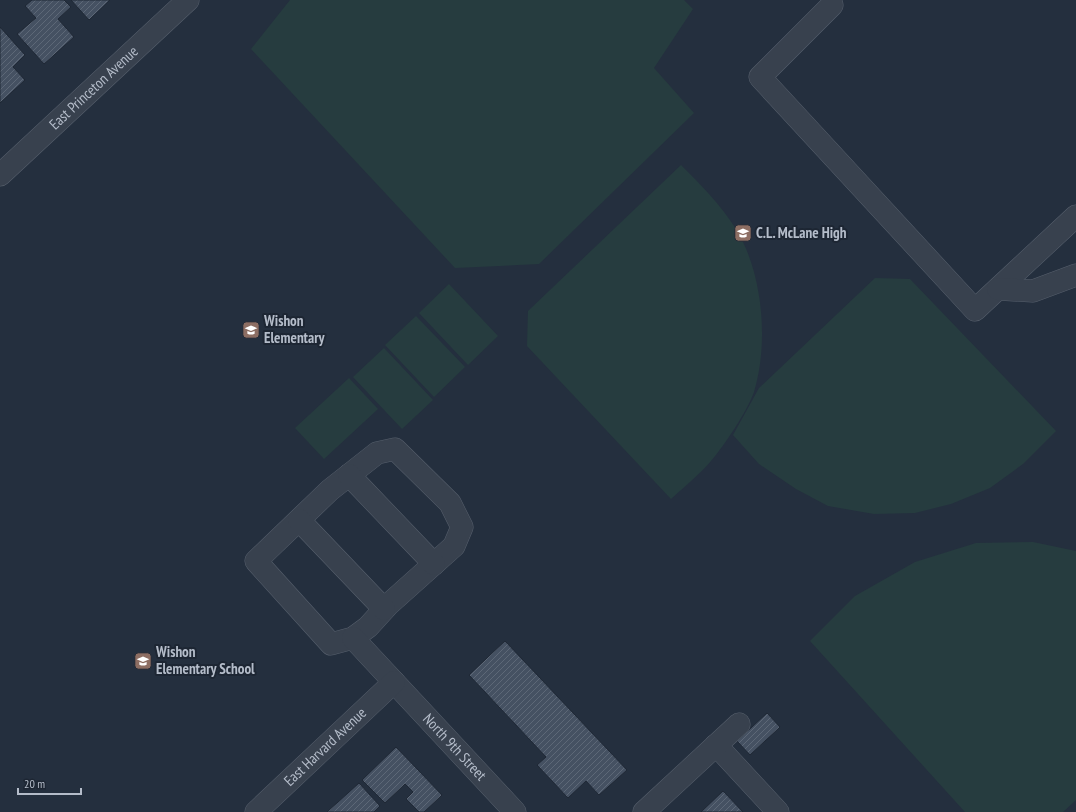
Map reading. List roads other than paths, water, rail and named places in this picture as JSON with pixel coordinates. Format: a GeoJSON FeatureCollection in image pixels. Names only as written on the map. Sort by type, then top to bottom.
{"type":"FeatureCollection","features":[{"type":"Feature","properties":{"kind":"street","name":"East Princeton Avenue"},"geometry":{"type":"LineString","coordinates":[[0,175],[188,0]]}},
{"type":"Feature","properties":{"kind":"street"},"geometry":{"type":"LineString","coordinates":[[832,2],[760,78],[975,310],[1076,216]]}},
{"type":"Feature","properties":{"kind":"street"},"geometry":{"type":"LineString","coordinates":[[998,289],[1033,291],[1076,275]]}},
{"type":"Feature","properties":{"kind":"street"},"geometry":{"type":"LineString","coordinates":[[395,449],[450,503],[462,527],[454,546],[384,609],[368,627],[353,638],[331,644],[256,561],[330,490],[349,475],[377,453],[395,449]]}},
{"type":"Feature","properties":{"kind":"street"},"geometry":{"type":"LineString","coordinates":[[349,475],[434,564]]}},
{"type":"Feature","properties":{"kind":"street"},"geometry":{"type":"LineString","coordinates":[[299,520],[384,609]]}},
{"type":"Feature","properties":{"kind":"street","name":"North 9th Street"},"geometry":{"type":"LineString","coordinates":[[353,638],[515,812]]}},
{"type":"Feature","properties":{"kind":"street","name":"East Harvard Avenue"},"geometry":{"type":"LineString","coordinates":[[256,812],[394,682]]}},
{"type":"Feature","properties":{"kind":"street"},"geometry":{"type":"LineString","coordinates":[[644,812],[739,724]]}},
{"type":"Feature","properties":{"kind":"street"},"geometry":{"type":"LineString","coordinates":[[716,745],[778,812]]}},
{"type":"Feature","properties":{"kind":"place","name":"C.L. McLane High"},"geometry":{"type":"Point","coordinates":[743,233]}},
{"type":"Feature","properties":{"kind":"place","name":"Wishon Elementary"},"geometry":{"type":"Point","coordinates":[251,330]}},
{"type":"Feature","properties":{"kind":"place","name":"Wishon Elementary School"},"geometry":{"type":"Point","coordinates":[143,661]}}]}
